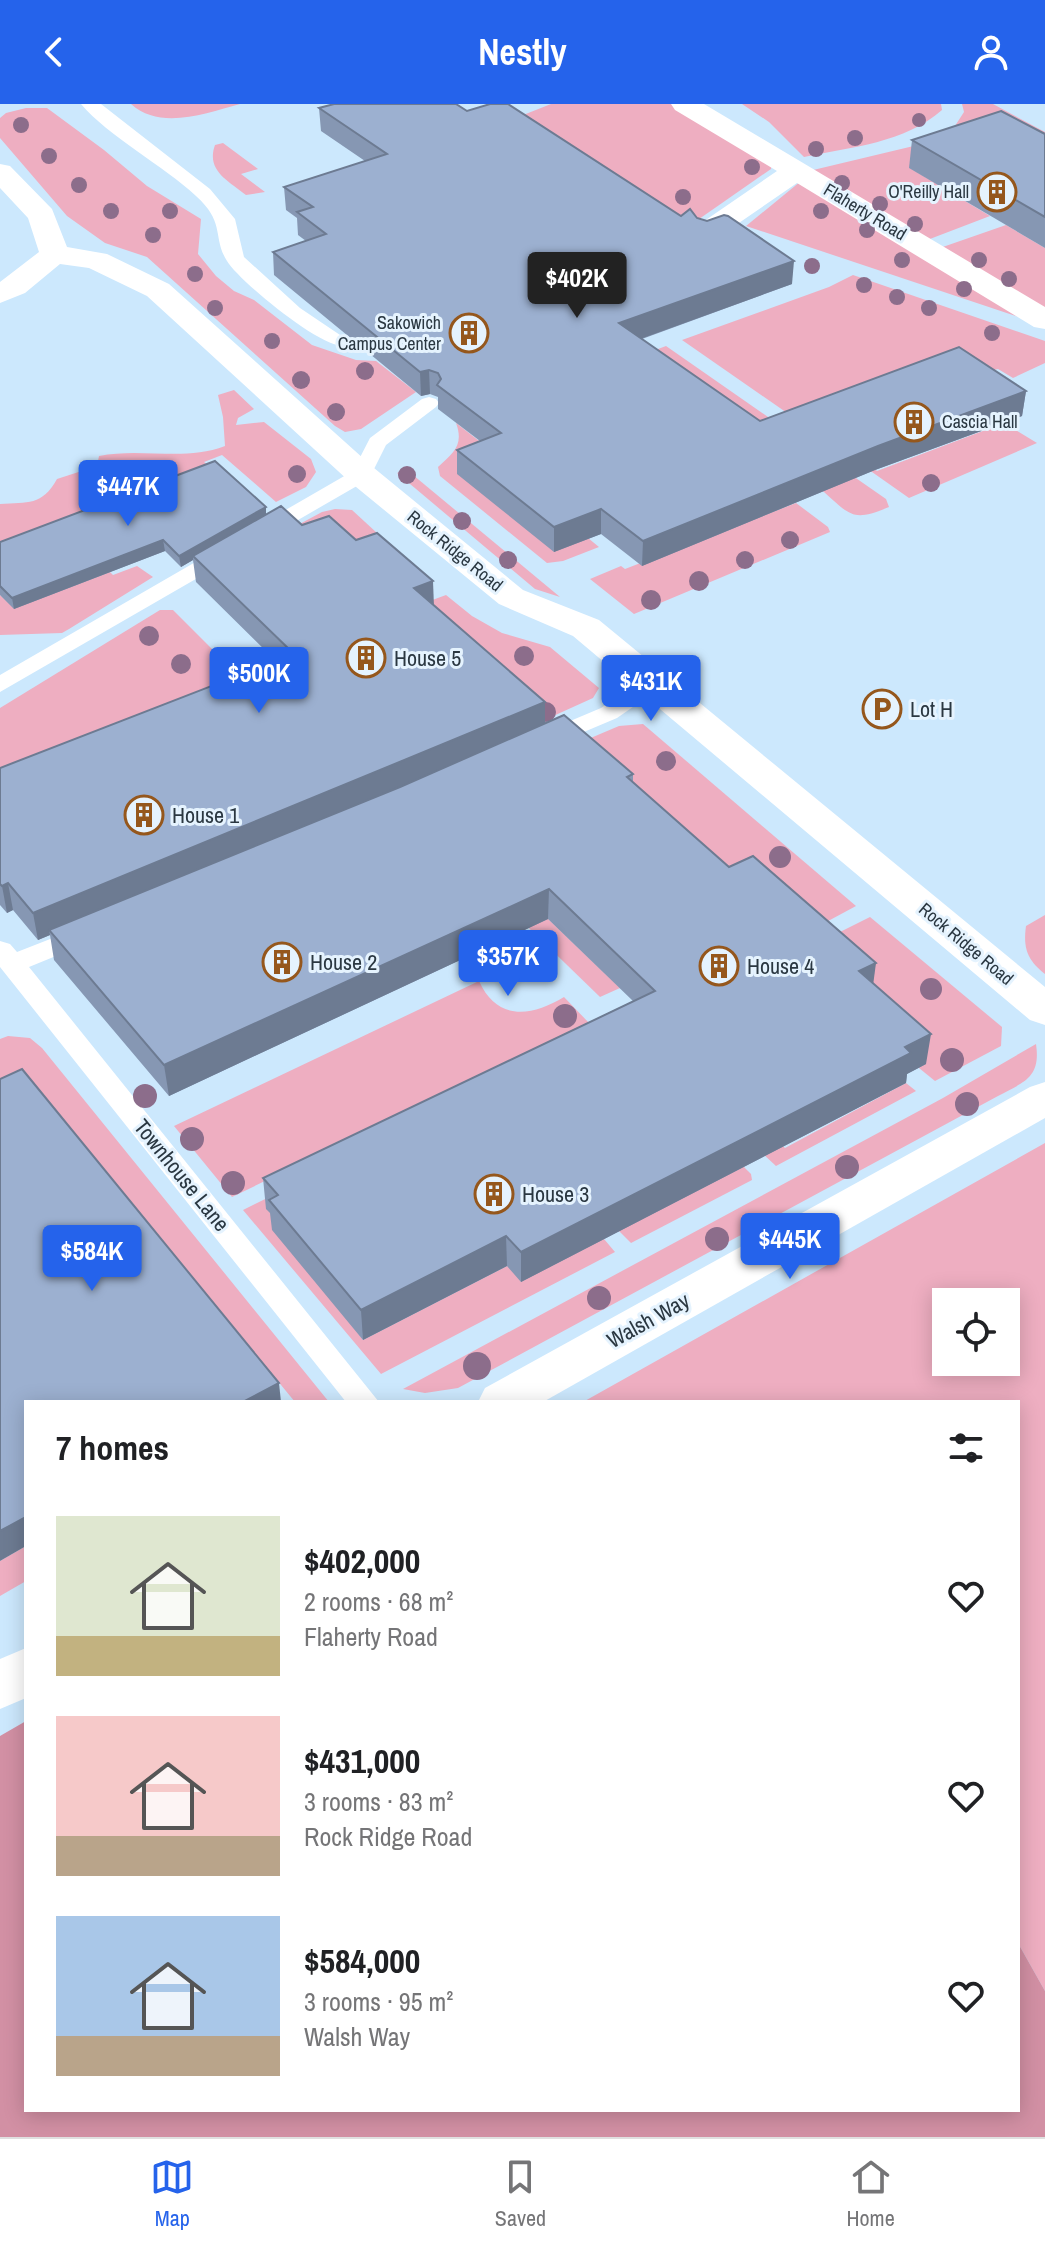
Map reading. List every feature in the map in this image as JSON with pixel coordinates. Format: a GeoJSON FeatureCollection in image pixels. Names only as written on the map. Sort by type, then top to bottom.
{"type":"FeatureCollection","features":[{"type":"Feature","properties":{"kind":"street","name":"Flaherty Road"},"geometry":{"type":"LineString","coordinates":[[685,104],[1045,320]]}},
{"type":"Feature","properties":{"kind":"street"},"geometry":{"type":"LineString","coordinates":[[707,232],[796,171]]}},
{"type":"Feature","properties":{"kind":"street"},"geometry":{"type":"LineString","coordinates":[[0,172],[42,215],[54,254],[5,289]]}},
{"type":"Feature","properties":{"kind":"street","name":"Rock Ridge Road"},"geometry":{"type":"LineString","coordinates":[[54,254],[96,260],[158,290],[362,475],[511,597],[586,628],[1045,1010]]}},
{"type":"Feature","properties":{"kind":"street","name":"Walsh Way"},"geometry":{"type":"LineString","coordinates":[[506,1400],[1045,1098]]}},
{"type":"Feature","properties":{"kind":"street"},"geometry":{"type":"LineString","coordinates":[[0,1686],[24,1672]]}},
{"type":"Feature","properties":{"kind":"lane"},"geometry":{"type":"LineString","coordinates":[[90,104],[204,193],[226,219],[235,259],[293,312],[336,341]]}},
{"type":"Feature","properties":{"kind":"lane"},"geometry":{"type":"LineString","coordinates":[[0,685],[362,475],[377,442],[429,403]]}},
{"type":"Feature","properties":{"kind":"lane"},"geometry":{"type":"LineString","coordinates":[[526,749],[609,713],[651,684]]}},
{"type":"Feature","properties":{"kind":"lane"},"geometry":{"type":"LineString","coordinates":[[7,957],[114,922]]}},
{"type":"Feature","properties":{"kind":"lane","name":"Townhouse Lane"},"geometry":{"type":"LineString","coordinates":[[7,957],[362,1400]]}},
{"type":"Feature","properties":{"kind":"shaded area"},"geometry":{"type":"Polygon","coordinates":[[[131,104],[240,104],[184,118],[170,118],[156,117],[131,104]]]}},
{"type":"Feature","properties":{"kind":"shaded area"},"geometry":{"type":"Polygon","coordinates":[[[551,104],[672,104],[772,163],[771,169],[679,233],[508,121],[551,104]]]}},
{"type":"Feature","properties":{"kind":"shaded area"},"geometry":{"type":"Polygon","coordinates":[[[742,104],[941,104],[942,110],[894,137],[804,157],[769,122],[742,104]]]}},
{"type":"Feature","properties":{"kind":"shaded area"},"geometry":{"type":"Polygon","coordinates":[[[962,104],[993,104],[1045,132],[1045,165],[910,168],[990,216],[922,242],[809,171],[922,144],[953,129],[964,112],[962,104]]]}},
{"type":"Feature","properties":{"kind":"shaded area"},"geometry":{"type":"Polygon","coordinates":[[[26,108],[47,108],[147,186],[201,219],[198,254],[216,276],[234,291],[254,300],[312,345],[356,360],[376,361],[416,392],[361,429],[345,432],[335,426],[147,257],[105,243],[67,216],[0,138],[0,118],[6,113],[26,108]]]}},
{"type":"Feature","properties":{"kind":"shaded area"},"geometry":{"type":"Polygon","coordinates":[[[223,143],[258,169],[241,174],[265,192],[246,195],[220,174],[213,154],[215,145],[223,143]]]}},
{"type":"Feature","properties":{"kind":"shaded area"},"geometry":{"type":"Polygon","coordinates":[[[801,181],[1025,319],[746,226],[801,181]]]}},
{"type":"Feature","properties":{"kind":"shaded area"},"geometry":{"type":"Polygon","coordinates":[[[1006,225],[1045,248],[1045,314],[937,249],[1006,225]]]}},
{"type":"Feature","properties":{"kind":"shaded area"},"geometry":{"type":"Polygon","coordinates":[[[853,275],[1045,341],[1045,363],[1013,378],[998,369],[790,415],[682,340],[829,287],[853,275]]]}},
{"type":"Feature","properties":{"kind":"shaded area"},"geometry":{"type":"Polygon","coordinates":[[[666,346],[886,499],[889,507],[860,515],[847,511],[634,358],[666,346]]]}},
{"type":"Feature","properties":{"kind":"shaded area"},"geometry":{"type":"Polygon","coordinates":[[[234,390],[254,409],[238,418],[236,425],[264,422],[311,459],[316,472],[306,487],[276,502],[222,455],[204,462],[216,472],[0,553],[0,504],[40,498],[57,479],[97,466],[99,456],[194,453],[225,446],[218,395],[234,390]]]}},
{"type":"Feature","properties":{"kind":"shaded area"},"geometry":{"type":"Polygon","coordinates":[[[456,423],[501,458],[554,551],[588,538],[599,547],[563,561],[547,563],[440,476],[438,467],[458,443],[456,423]]]}},
{"type":"Feature","properties":{"kind":"shaded area"},"geometry":{"type":"Polygon","coordinates":[[[1004,423],[1037,443],[909,498],[808,427],[812,425],[877,471],[1004,423]]]}},
{"type":"Feature","properties":{"kind":"shaded area"},"geometry":{"type":"Polygon","coordinates":[[[407,470],[560,597],[535,589],[397,473],[407,470]]]}},
{"type":"Feature","properties":{"kind":"shaded area"},"geometry":{"type":"Polygon","coordinates":[[[796,503],[828,527],[830,532],[634,614],[590,579],[621,566],[625,569],[796,503]]]}},
{"type":"Feature","properties":{"kind":"shaded area"},"geometry":{"type":"Polygon","coordinates":[[[352,510],[402,556],[296,526],[322,512],[352,510]]]}},
{"type":"Feature","properties":{"kind":"shaded area"},"geometry":{"type":"Polygon","coordinates":[[[137,566],[153,577],[62,633],[0,635],[0,595],[14,608],[110,572],[113,575],[137,566]]]}},
{"type":"Feature","properties":{"kind":"shaded area"},"geometry":{"type":"Polygon","coordinates":[[[446,595],[472,616],[502,633],[550,647],[599,688],[593,698],[540,722],[427,602],[446,595]]]}},
{"type":"Feature","properties":{"kind":"shaded area"},"geometry":{"type":"Polygon","coordinates":[[[160,610],[173,610],[244,681],[0,779],[0,708],[160,610]]]}},
{"type":"Feature","properties":{"kind":"shaded area"},"geometry":{"type":"Polygon","coordinates":[[[643,724],[856,906],[804,934],[411,814],[619,726],[643,724]]]}},
{"type":"Feature","properties":{"kind":"shaded area"},"geometry":{"type":"Polygon","coordinates":[[[516,888],[620,988],[600,997],[497,897],[516,888]]]}},
{"type":"Feature","properties":{"kind":"shaded area"},"geometry":{"type":"Polygon","coordinates":[[[1045,915],[1045,974],[1030,958],[1025,941],[1026,926],[1045,915]]]}},
{"type":"Feature","properties":{"kind":"shaded area"},"geometry":{"type":"Polygon","coordinates":[[[870,917],[1002,1027],[1001,1046],[935,1081],[919,1068],[816,944],[870,917]]]}},
{"type":"Feature","properties":{"kind":"shaded area"},"geometry":{"type":"Polygon","coordinates":[[[479,981],[486,994],[505,1009],[516,1012],[539,1009],[564,997],[590,1024],[232,1197],[174,1126],[479,981]]]}},
{"type":"Feature","properties":{"kind":"shaded area"},"geometry":{"type":"Polygon","coordinates":[[[8,1036],[30,1038],[42,1048],[327,1400],[293,1400],[272,1374],[259,1382],[16,1101],[0,1078],[0,1039],[8,1036]]]}},
{"type":"Feature","properties":{"kind":"shaded area"},"geometry":{"type":"Polygon","coordinates":[[[1036,1044],[1033,1072],[1016,1087],[458,1388],[425,1393],[403,1389],[943,1098],[1036,1044]]]}},
{"type":"Feature","properties":{"kind":"shaded area"},"geometry":{"type":"Polygon","coordinates":[[[653,1077],[751,1174],[752,1180],[631,1243],[619,1231],[653,1077]]]}},
{"type":"Feature","properties":{"kind":"shaded area"},"geometry":{"type":"Polygon","coordinates":[[[906,1083],[916,1091],[776,1166],[746,1138],[764,1129],[785,1148],[906,1083]]]}},
{"type":"Feature","properties":{"kind":"shaded area"},"geometry":{"type":"Polygon","coordinates":[[[438,1114],[281,1226],[363,1340],[507,1266],[604,1239],[615,1252],[381,1374],[243,1210],[438,1114]]]}},
{"type":"Feature","properties":{"kind":"shaded area"},"geometry":{"type":"Polygon","coordinates":[[[1045,1143],[1045,1991],[1020,1947],[1020,1400],[587,1400],[1045,1143]]]}},
{"type":"Feature","properties":{"kind":"shaded area"},"geometry":{"type":"Polygon","coordinates":[[[24,1547],[24,1582],[0,1596],[0,1561],[24,1547]]]}},
{"type":"Feature","properties":{"kind":"shaded area"},"geometry":{"type":"Polygon","coordinates":[[[24,1722],[24,2112],[1020,2112],[1020,1947],[1045,1991],[1045,2137],[0,2137],[0,1736],[24,1722]]]}},
{"type":"Feature","properties":{"kind":"building","name":"Sakowich Campus Center"},"geometry":{"type":"Polygon","coordinates":[[[334,104],[456,104],[467,111],[490,104],[508,104],[681,216],[690,209],[697,218],[707,221],[728,216],[794,261],[619,323],[760,421],[959,347],[1026,391],[878,446],[643,541],[601,509],[554,527],[457,450],[501,433],[437,385],[441,379],[438,373],[429,370],[420,372],[273,252],[326,234],[297,212],[313,207],[284,187],[387,154],[319,108],[334,104]]]}},
{"type":"Feature","properties":{"kind":"building"},"geometry":{"type":"Polygon","coordinates":[[[1001,111],[1045,134],[1045,217],[912,140],[1001,111]]]}},
{"type":"Feature","properties":{"kind":"building"},"geometry":{"type":"Polygon","coordinates":[[[215,461],[266,507],[179,556],[163,540],[12,598],[0,586],[0,542],[215,461]]]}},
{"type":"Feature","properties":{"kind":"building"},"geometry":{"type":"Polygon","coordinates":[[[281,506],[302,525],[329,516],[356,540],[377,533],[433,581],[414,588],[545,702],[33,913],[8,883],[0,884],[0,768],[294,654],[193,556],[281,506]]]}},
{"type":"Feature","properties":{"kind":"building"},"geometry":{"type":"Polygon","coordinates":[[[564,715],[633,774],[627,777],[729,867],[753,856],[876,963],[859,971],[931,1034],[905,1047],[911,1053],[521,1252],[506,1236],[361,1310],[269,1200],[278,1195],[263,1178],[655,991],[549,889],[164,1065],[49,930],[400,787],[564,715]]]}},
{"type":"Feature","properties":{"kind":"building"},"geometry":{"type":"Polygon","coordinates":[[[22,1069],[279,1383],[247,1400],[24,1400],[24,1518],[0,1531],[0,1079],[22,1069]]]}},
{"type":"Feature","properties":{"kind":"place","name":"O'Reilly Hall"},"geometry":{"type":"Point","coordinates":[997,192]}},
{"type":"Feature","properties":{"kind":"place","name":"Sakowich Campus Center"},"geometry":{"type":"Point","coordinates":[469,333]}},
{"type":"Feature","properties":{"kind":"place","name":"Cascia Hall"},"geometry":{"type":"Point","coordinates":[914,422]}},
{"type":"Feature","properties":{"kind":"place","name":"House 5"},"geometry":{"type":"Point","coordinates":[366,658]}},
{"type":"Feature","properties":{"kind":"place","name":"Lot H"},"geometry":{"type":"Point","coordinates":[882,709]}},
{"type":"Feature","properties":{"kind":"place","name":"House 1"},"geometry":{"type":"Point","coordinates":[144,815]}},
{"type":"Feature","properties":{"kind":"place","name":"House 2"},"geometry":{"type":"Point","coordinates":[282,962]}},
{"type":"Feature","properties":{"kind":"place","name":"House 4"},"geometry":{"type":"Point","coordinates":[719,966]}},
{"type":"Feature","properties":{"kind":"place","name":"House 3"},"geometry":{"type":"Point","coordinates":[494,1194]}}]}
